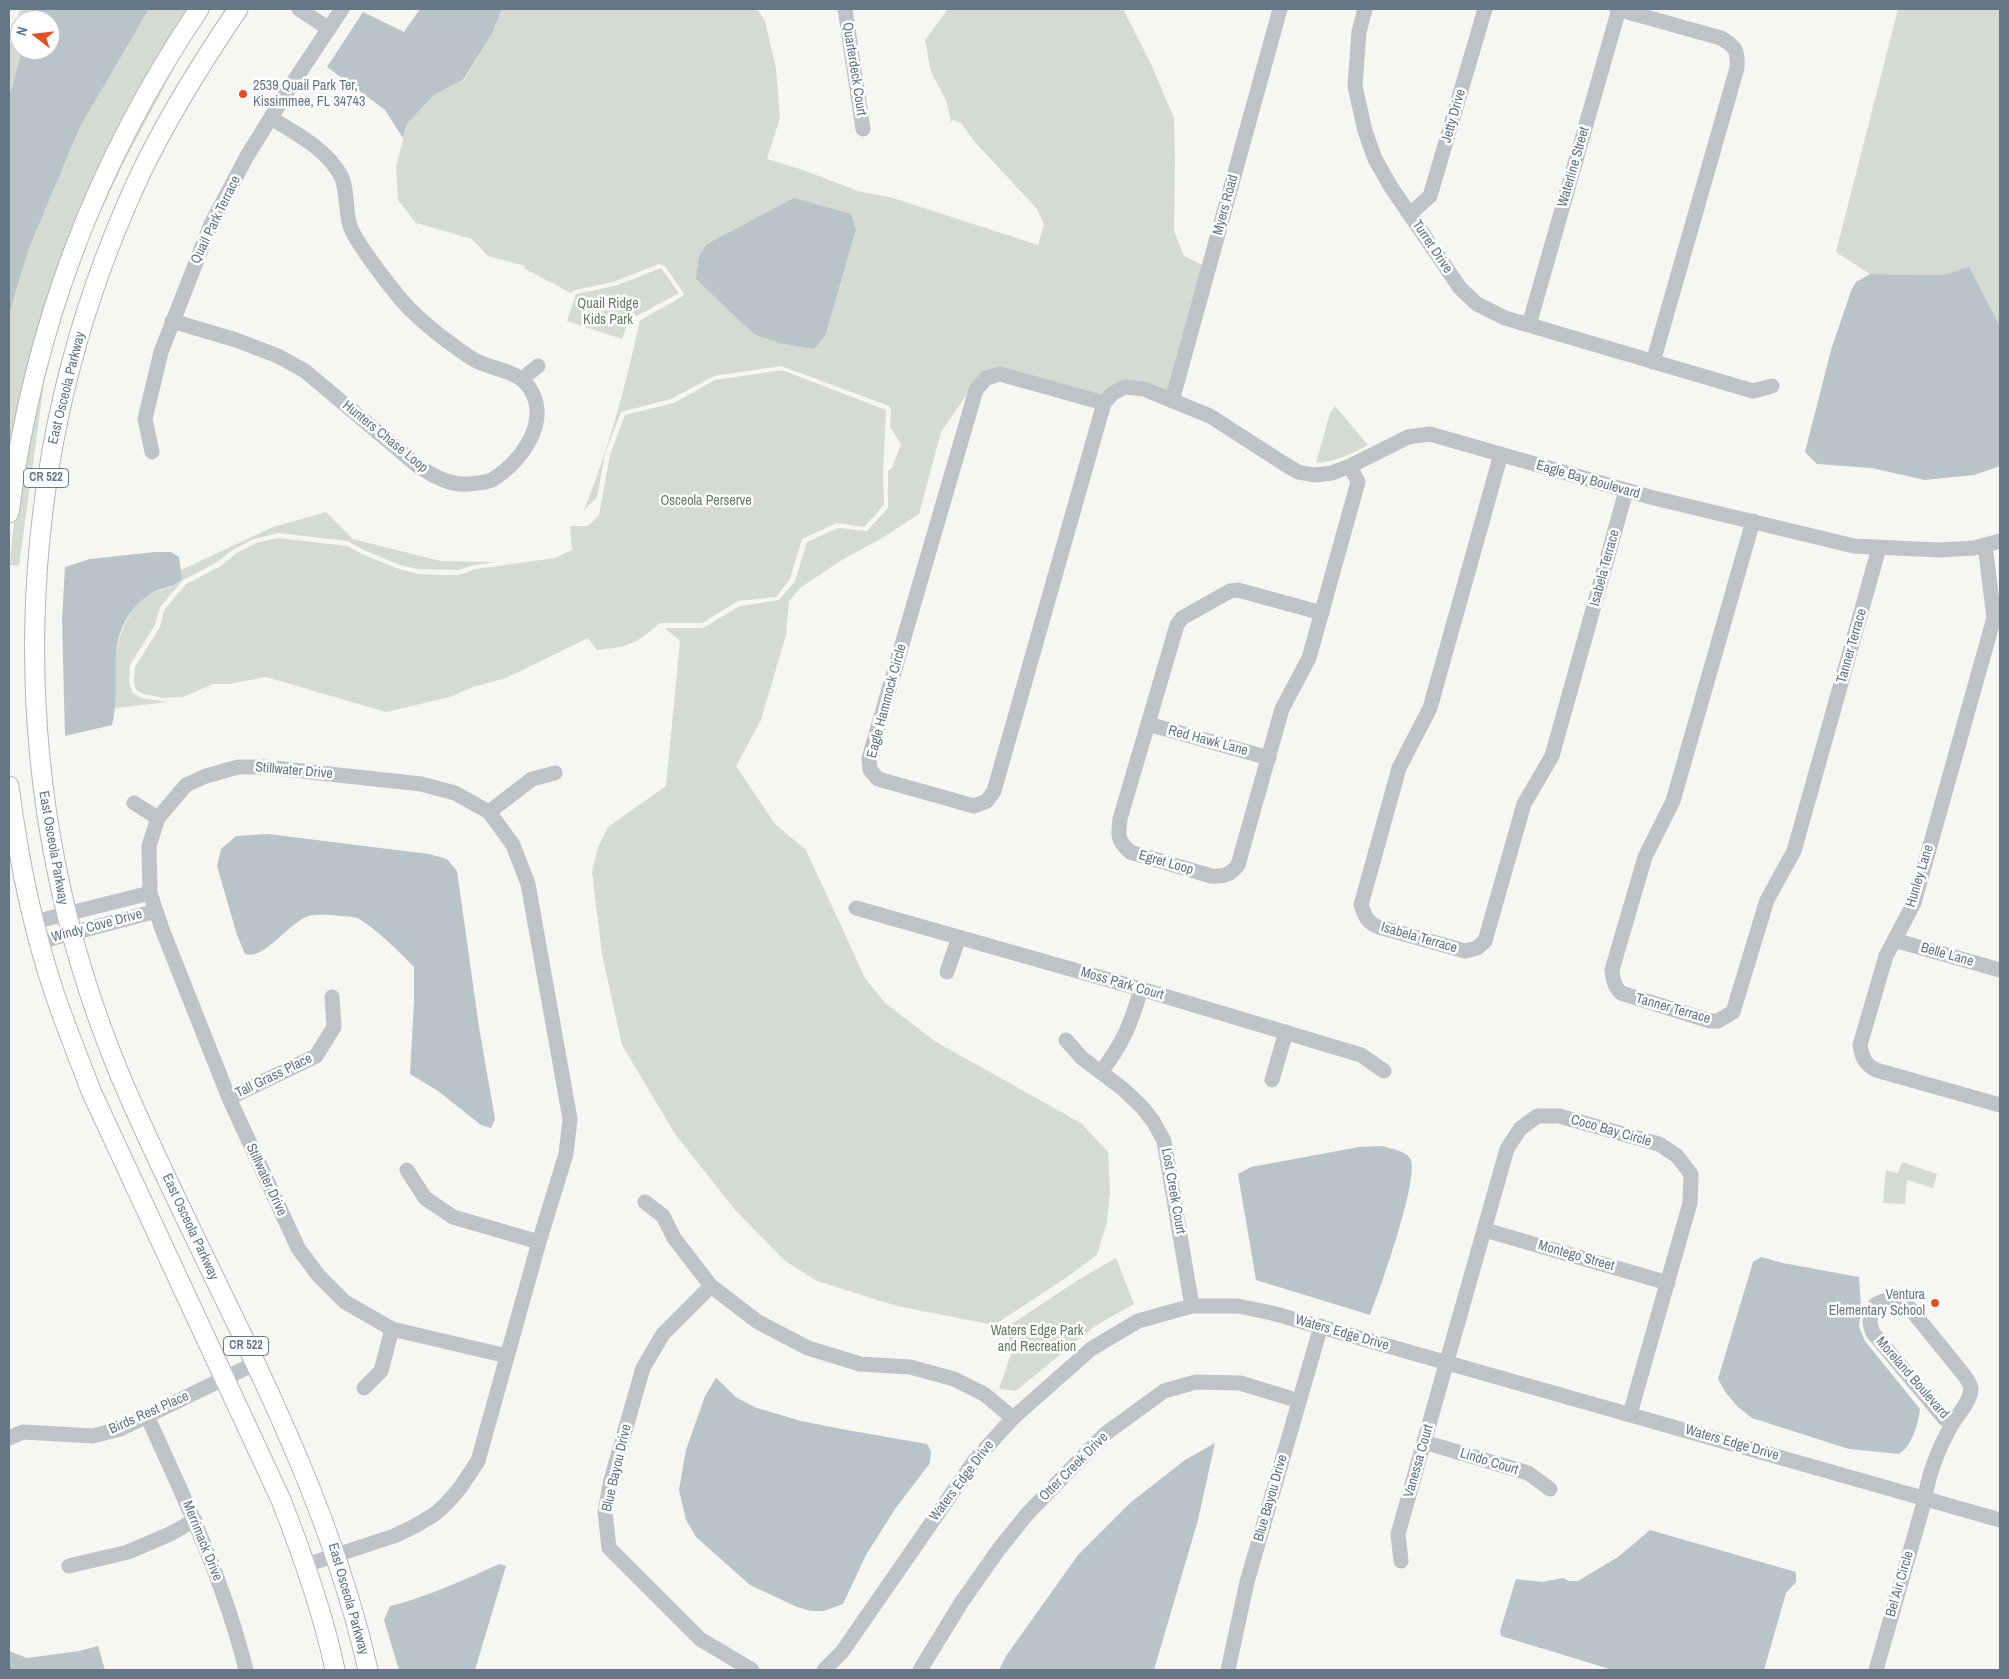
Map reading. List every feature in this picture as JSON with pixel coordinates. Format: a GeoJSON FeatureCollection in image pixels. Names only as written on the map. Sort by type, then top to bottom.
{"type":"FeatureCollection","features":[{"type":"Feature","properties":{"kind":"main road","name":"CR 522"},"geometry":{"type":"LineString","coordinates":[[9,514],[31,387],[58,291],[76,243],[93,200],[119,145],[144,98],[199,9]]}},
{"type":"Feature","properties":{"kind":"main road","name":"East Osceola Parkway"},"geometry":{"type":"LineString","coordinates":[[238,9],[188,86],[140,174],[117,227],[78,339],[55,428],[38,535],[34,592],[34,708],[39,768],[46,817],[65,914],[102,1031],[120,1076],[304,1470],[337,1555],[368,1670]]}},
{"type":"Feature","properties":{"kind":"main road","name":"CR 522"},"geometry":{"type":"LineString","coordinates":[[9,786],[14,829],[34,922],[54,993],[91,1091],[281,1500],[306,1565],[335,1670]]}},
{"type":"Feature","properties":{"kind":"street"},"geometry":{"type":"LineString","coordinates":[[299,9],[329,29]]}},
{"type":"Feature","properties":{"kind":"street","name":"Quarterdeck Court"},"geometry":{"type":"LineString","coordinates":[[845,9],[863,129]]}},
{"type":"Feature","properties":{"kind":"street","name":"Myers Road"},"geometry":{"type":"LineString","coordinates":[[1172,401],[1280,9]]}},
{"type":"Feature","properties":{"kind":"street","name":"Turret Drive"},"geometry":{"type":"LineString","coordinates":[[1366,9],[1359,32],[1355,86],[1365,131],[1375,159],[1391,187],[1460,288],[1477,304],[1505,318],[1753,391],[1772,386]]}},
{"type":"Feature","properties":{"kind":"street","name":"Jetty Drive"},"geometry":{"type":"LineString","coordinates":[[1410,214],[1430,196],[1485,9]]}},
{"type":"Feature","properties":{"kind":"street"},"geometry":{"type":"LineString","coordinates":[[1618,9],[1721,38],[1734,45],[1738,56],[1735,78],[1653,362]]}},
{"type":"Feature","properties":{"kind":"street","name":"Waterline Street"},"geometry":{"type":"LineString","coordinates":[[1529,325],[1618,9]]}},
{"type":"Feature","properties":{"kind":"street","name":"Quail Park Terrace"},"geometry":{"type":"LineString","coordinates":[[152,452],[145,419],[161,352],[211,224],[247,156],[329,29],[337,10]]}},
{"type":"Feature","properties":{"kind":"street"},"geometry":{"type":"LineString","coordinates":[[271,118],[321,150],[341,176],[350,227],[366,253],[405,303],[448,342],[473,359],[510,372],[522,379],[538,366]]}},
{"type":"Feature","properties":{"kind":"street","name":"Hunters Chase Loop"},"geometry":{"type":"LineString","coordinates":[[172,321],[236,340],[278,356],[305,371],[418,466],[436,478],[465,486],[490,481],[515,462],[530,441],[537,410],[532,392],[522,379]]}},
{"type":"Feature","properties":{"kind":"street","name":"Eagle Hammock Circle"},"geometry":{"type":"LineString","coordinates":[[1000,374],[1104,403],[994,791],[987,801],[974,806],[878,779],[870,770],[869,758],[976,390],[986,378],[1000,374]]}},
{"type":"Feature","properties":{"kind":"street"},"geometry":{"type":"LineString","coordinates":[[1104,403],[1113,393],[1125,387],[1144,389],[1172,401]]}},
{"type":"Feature","properties":{"kind":"street","name":"Eagle Bay Boulevard"},"geometry":{"type":"LineString","coordinates":[[1172,401],[1210,416],[1298,472],[1314,475],[1332,473],[1350,466],[1408,436],[1430,434],[1626,491],[1854,546],[1939,550],[1974,548],[2000,541]]}},
{"type":"Feature","properties":{"kind":"street","name":"Isabela Terrace"},"geometry":{"type":"LineString","coordinates":[[1502,454],[1430,708],[1399,768],[1361,905],[1364,915],[1370,924],[1379,927],[1465,951],[1477,948],[1485,941],[1524,804],[1552,756],[1626,491]]}},
{"type":"Feature","properties":{"kind":"street","name":"Egret Loop"},"geometry":{"type":"LineString","coordinates":[[1322,613],[1238,590],[1230,592],[1182,618],[1177,625],[1120,819],[1118,834],[1120,844],[1130,852],[1211,876],[1222,877],[1232,873],[1238,865],[1282,709],[1310,658],[1358,482],[1350,466]]}},
{"type":"Feature","properties":{"kind":"street","name":"Tanner Terrace"},"geometry":{"type":"LineString","coordinates":[[1753,521],[1673,801],[1645,857],[1612,970],[1616,988],[1621,993],[1710,1021],[1718,1021],[1732,1012],[1767,900],[1794,851],[1879,548]]}},
{"type":"Feature","properties":{"kind":"street","name":"Hunley Lane"},"geometry":{"type":"LineString","coordinates":[[1985,545],[1995,633],[1914,903],[1886,956],[1860,1045],[1862,1056],[1867,1066],[1876,1070],[2000,1105]]}},
{"type":"Feature","properties":{"kind":"street","name":"Red Hawk Lane"},"geometry":{"type":"LineString","coordinates":[[1148,724],[1269,758]]}},
{"type":"Feature","properties":{"kind":"street","name":"Stillwater Drive"},"geometry":{"type":"LineString","coordinates":[[306,1565],[394,1536],[435,1514],[460,1488],[478,1461],[507,1356],[538,1242],[566,1154],[570,1119],[528,884],[513,845],[489,812],[455,793],[421,784],[265,767],[238,767],[206,776],[186,786],[158,818],[150,846],[150,893],[229,1098],[298,1248],[318,1275],[345,1302],[392,1329],[507,1356]]}},
{"type":"Feature","properties":{"kind":"street"},"geometry":{"type":"LineString","coordinates":[[489,812],[532,779],[554,773]]}},
{"type":"Feature","properties":{"kind":"street"},"geometry":{"type":"LineString","coordinates":[[134,803],[158,818]]}},
{"type":"Feature","properties":{"kind":"street","name":"Windy Cove Drive"},"geometry":{"type":"LineString","coordinates":[[34,922],[150,893]]}},
{"type":"Feature","properties":{"kind":"street","name":"Moss Park Court"},"geometry":{"type":"LineString","coordinates":[[856,908],[1141,989],[1361,1055],[1384,1071]]}},
{"type":"Feature","properties":{"kind":"street","name":"Windy Cove Drive"},"geometry":{"type":"LineString","coordinates":[[39,942],[156,911]]}},
{"type":"Feature","properties":{"kind":"street"},"geometry":{"type":"LineString","coordinates":[[947,972],[959,937]]}},
{"type":"Feature","properties":{"kind":"street","name":"Belle Lane"},"geometry":{"type":"LineString","coordinates":[[1894,940],[2000,970]]}},
{"type":"Feature","properties":{"kind":"street"},"geometry":{"type":"LineString","coordinates":[[1100,1072],[1124,1038],[1132,1021],[1141,989]]}},
{"type":"Feature","properties":{"kind":"street","name":"Tall Grass Place"},"geometry":{"type":"LineString","coordinates":[[229,1098],[316,1056],[334,1027],[332,997]]}},
{"type":"Feature","properties":{"kind":"street"},"geometry":{"type":"LineString","coordinates":[[1272,1080],[1286,1032]]}},
{"type":"Feature","properties":{"kind":"street","name":"Lost Creek Court"},"geometry":{"type":"LineString","coordinates":[[1066,1040],[1082,1058],[1123,1089],[1142,1107],[1153,1121],[1164,1141],[1192,1306]]}},
{"type":"Feature","properties":{"kind":"street","name":"Coco Bay Circle"},"geometry":{"type":"LineString","coordinates":[[1446,1362],[1507,1149],[1520,1129],[1538,1116],[1559,1116],[1659,1144],[1677,1156],[1691,1174],[1690,1203],[1630,1414]]}},
{"type":"Feature","properties":{"kind":"street"},"geometry":{"type":"LineString","coordinates":[[407,1170],[426,1198],[454,1217],[538,1242]]}},
{"type":"Feature","properties":{"kind":"street"},"geometry":{"type":"LineString","coordinates":[[645,1202],[663,1216],[674,1238],[711,1286],[758,1322],[808,1348],[860,1364],[910,1367],[954,1379],[984,1394],[1013,1418]]}},
{"type":"Feature","properties":{"kind":"street","name":"Montego Street"},"geometry":{"type":"LineString","coordinates":[[1485,1230],[1668,1283]]}},
{"type":"Feature","properties":{"kind":"street","name":"Blue Bayou Drive"},"geometry":{"type":"LineString","coordinates":[[711,1286],[663,1334],[643,1368],[611,1480],[605,1512],[609,1548],[700,1639],[752,1670]]}},
{"type":"Feature","properties":{"kind":"street","name":"Moreland Boulevard"},"geometry":{"type":"LineString","coordinates":[[1925,1499],[1933,1465],[1952,1424],[1963,1408],[1971,1390],[1970,1384],[1908,1306],[1902,1302],[1889,1299],[1875,1305],[1870,1316],[1870,1325],[1873,1333],[1944,1418],[1952,1424]]}},
{"type":"Feature","properties":{"kind":"street","name":"Waters Edge Drive"},"geometry":{"type":"LineString","coordinates":[[824,1670],[842,1652],[975,1460],[1013,1418],[1091,1349],[1138,1321],[1192,1306],[1238,1306],[1272,1313],[2000,1520]]}},
{"type":"Feature","properties":{"kind":"street","name":"Blue Bayou Drive"},"geometry":{"type":"LineString","coordinates":[[1228,1670],[1247,1582],[1321,1326]]}},
{"type":"Feature","properties":{"kind":"street"},"geometry":{"type":"LineString","coordinates":[[364,1388],[381,1371],[392,1329]]}},
{"type":"Feature","properties":{"kind":"street","name":"Vanessa Court"},"geometry":{"type":"LineString","coordinates":[[1401,1561],[1398,1534],[1446,1362]]}},
{"type":"Feature","properties":{"kind":"street","name":"Birds Rest Place"},"geometry":{"type":"LineString","coordinates":[[9,1438],[23,1432],[93,1436],[120,1429],[254,1364]]}},
{"type":"Feature","properties":{"kind":"street","name":"Otter Creek Drive"},"geometry":{"type":"LineString","coordinates":[[920,1670],[961,1604],[999,1549],[1028,1513],[1105,1434],[1164,1391],[1196,1382],[1240,1383],[1299,1400]]}},
{"type":"Feature","properties":{"kind":"street","name":"Merrimack Drive"},"geometry":{"type":"LineString","coordinates":[[147,1416],[195,1520],[225,1598],[246,1670]]}},
{"type":"Feature","properties":{"kind":"street","name":"Lindo Court"},"geometry":{"type":"LineString","coordinates":[[1424,1442],[1528,1473],[1550,1489]]}},
{"type":"Feature","properties":{"kind":"street","name":"Bel Air Circle"},"geometry":{"type":"LineString","coordinates":[[1876,1670],[1925,1499]]}},
{"type":"Feature","properties":{"kind":"street"},"geometry":{"type":"LineString","coordinates":[[68,1566],[128,1552],[170,1534],[195,1520]]}},
{"type":"Feature","properties":{"kind":"green space"},"geometry":{"type":"Polygon","coordinates":[[[149,9],[192,9],[109,151],[9,472],[9,315],[28,251],[80,127],[149,9]]]}},
{"type":"Feature","properties":{"kind":"green space"},"geometry":{"type":"Polygon","coordinates":[[[502,9],[757,9],[765,21],[776,68],[780,118],[767,159],[803,170],[858,191],[893,198],[1038,245],[1044,224],[1037,209],[974,141],[961,123],[953,120],[951,122],[946,100],[931,72],[925,40],[948,9],[1123,9],[1151,64],[1174,118],[1174,231],[1184,256],[1203,265],[1168,393],[1146,384],[1102,397],[1001,368],[968,393],[941,432],[919,514],[882,538],[842,560],[800,588],[789,601],[786,635],[761,720],[736,766],[775,824],[806,850],[865,978],[885,1003],[936,1042],[1081,1123],[1108,1152],[1110,1191],[1107,1222],[1097,1255],[1063,1280],[994,1325],[897,1306],[817,1281],[785,1261],[736,1211],[675,1134],[622,1045],[602,954],[592,872],[598,847],[608,827],[666,786],[680,641],[665,628],[703,628],[740,606],[779,600],[795,581],[807,542],[838,528],[867,531],[888,508],[888,471],[892,468],[901,444],[890,427],[891,409],[889,406],[781,366],[714,376],[671,399],[621,412],[605,454],[597,497],[584,510],[616,416],[640,320],[682,297],[684,294],[665,266],[659,264],[613,282],[575,290],[571,293],[525,269],[525,266],[488,256],[472,239],[416,223],[398,200],[396,167],[407,124],[434,95],[464,80],[492,34],[502,9]],[[851,214],[826,334],[856,229],[851,214]]]}},
{"type":"Feature","properties":{"kind":"green space"},"geometry":{"type":"Polygon","coordinates":[[[1898,9],[2000,9],[2000,326],[1969,268],[1944,275],[1870,274],[1836,252],[1898,9]]]}},
{"type":"Feature","properties":{"kind":"green space"},"geometry":{"type":"Polygon","coordinates":[[[205,10],[124,162],[79,257],[47,361],[19,566],[10,565],[18,490],[31,416],[49,345],[71,275],[98,206],[129,139],[165,74],[205,10]]]}},
{"type":"Feature","properties":{"kind":"green space"},"geometry":{"type":"Polygon","coordinates":[[[10,45],[10,60],[19,60],[9,97],[10,45]]]}},
{"type":"Feature","properties":{"kind":"green space","name":"Quail Ridge Kids Park"},"geometry":{"type":"Polygon","coordinates":[[[661,268],[679,293],[629,320],[622,339],[567,321],[576,294],[615,286],[661,268]]]}},
{"type":"Feature","properties":{"kind":"green space","name":"Osceola Perserve"},"geometry":{"type":"Polygon","coordinates":[[[782,370],[886,410],[883,475],[884,505],[864,527],[837,523],[802,539],[790,579],[776,597],[738,601],[702,623],[660,623],[645,636],[625,646],[597,650],[588,638],[506,678],[473,687],[450,697],[386,712],[266,677],[229,684],[213,684],[183,697],[163,698],[144,694],[136,690],[134,682],[135,667],[160,627],[164,610],[186,584],[219,567],[237,553],[256,543],[278,538],[347,546],[399,569],[418,574],[459,575],[476,569],[555,558],[572,550],[570,526],[588,526],[599,515],[610,455],[625,415],[674,403],[715,380],[782,370]]]}},
{"type":"Feature","properties":{"kind":"green space"},"geometry":{"type":"Polygon","coordinates":[[[1335,406],[1368,445],[1337,459],[1316,463],[1330,413],[1335,406]]]}},
{"type":"Feature","properties":{"kind":"green space"},"geometry":{"type":"Polygon","coordinates":[[[326,512],[353,539],[441,561],[496,562],[458,570],[418,569],[400,565],[347,541],[278,533],[254,539],[234,549],[216,563],[183,580],[160,607],[155,625],[130,665],[129,681],[132,692],[141,698],[168,702],[115,708],[114,678],[117,648],[127,620],[134,608],[145,597],[178,583],[182,579],[181,570],[273,527],[326,512]]]}},
{"type":"Feature","properties":{"kind":"green space"},"geometry":{"type":"Polygon","coordinates":[[[1902,1162],[1937,1174],[1933,1188],[1907,1180],[1905,1204],[1883,1203],[1886,1170],[1898,1173],[1902,1162]]]}},
{"type":"Feature","properties":{"kind":"green space","name":"Waters Edge Park and Recreation"},"geometry":{"type":"Polygon","coordinates":[[[1116,1258],[1134,1304],[1095,1326],[1016,1391],[999,1389],[1012,1351],[1007,1327],[1078,1280],[1116,1258]]]}},
{"type":"Feature","properties":{"kind":"shaded area"},"geometry":{"type":"Polygon","coordinates":[[[149,9],[80,127],[28,251],[9,315],[9,97],[19,60],[60,60],[60,10],[34,10],[149,9]]]}},
{"type":"Feature","properties":{"kind":"shaded area"},"geometry":{"type":"Polygon","coordinates":[[[420,9],[502,9],[492,34],[463,80],[434,95],[407,124],[403,138],[385,110],[327,67],[363,12],[404,32],[420,9]]]}},
{"type":"Feature","properties":{"kind":"shaded area"},"geometry":{"type":"Polygon","coordinates":[[[794,198],[851,214],[856,229],[826,334],[814,349],[779,343],[754,334],[696,279],[699,256],[707,244],[794,198]]]}},
{"type":"Feature","properties":{"kind":"shaded area"},"geometry":{"type":"Polygon","coordinates":[[[1969,267],[2000,326],[2000,466],[1974,475],[1925,480],[1871,468],[1817,464],[1805,452],[1831,350],[1851,291],[1856,282],[1870,274],[1944,275],[1969,267]]]}},
{"type":"Feature","properties":{"kind":"shaded area"},"geometry":{"type":"Polygon","coordinates":[[[171,552],[179,557],[182,579],[174,585],[146,596],[131,612],[123,625],[116,653],[116,697],[112,725],[65,736],[62,620],[65,567],[90,559],[171,552]]]}},
{"type":"Feature","properties":{"kind":"shaded area"},"geometry":{"type":"Polygon","coordinates":[[[268,834],[429,854],[447,859],[457,871],[479,1027],[495,1119],[491,1128],[481,1125],[438,1091],[410,1074],[414,967],[374,929],[359,919],[352,917],[309,916],[293,925],[261,951],[245,954],[237,935],[217,866],[221,849],[236,836],[268,834]]]}},
{"type":"Feature","properties":{"kind":"shaded area"},"geometry":{"type":"Polygon","coordinates":[[[1382,1146],[1401,1151],[1407,1155],[1410,1158],[1412,1169],[1410,1186],[1398,1234],[1370,1315],[1256,1280],[1238,1174],[1251,1167],[1359,1147],[1382,1146]]]}},
{"type":"Feature","properties":{"kind":"shaded area"},"geometry":{"type":"Polygon","coordinates":[[[1761,1257],[1859,1277],[1861,1308],[1859,1327],[1865,1341],[1920,1409],[1911,1440],[1899,1454],[1849,1449],[1752,1418],[1738,1407],[1726,1393],[1718,1379],[1753,1262],[1761,1257]]]}},
{"type":"Feature","properties":{"kind":"shaded area"},"geometry":{"type":"Polygon","coordinates":[[[716,1378],[737,1398],[757,1408],[801,1421],[927,1444],[931,1451],[930,1463],[895,1509],[866,1555],[843,1604],[824,1611],[811,1611],[797,1607],[750,1585],[696,1537],[686,1520],[679,1490],[686,1450],[705,1396],[716,1378]]]}},
{"type":"Feature","properties":{"kind":"shaded area"},"geometry":{"type":"Polygon","coordinates":[[[1215,1443],[1198,1520],[1154,1670],[999,1670],[1006,1656],[1078,1555],[1130,1503],[1185,1460],[1215,1443]]]}},
{"type":"Feature","properties":{"kind":"shaded area"},"geometry":{"type":"Polygon","coordinates":[[[1650,1530],[1796,1572],[1796,1582],[1786,1593],[1764,1670],[1613,1670],[1501,1636],[1500,1631],[1516,1579],[1542,1582],[1563,1578],[1569,1581],[1578,1581],[1618,1557],[1650,1530]]]}},
{"type":"Feature","properties":{"kind":"shaded area"},"geometry":{"type":"Polygon","coordinates":[[[500,1564],[506,1566],[475,1670],[399,1670],[384,1620],[390,1606],[433,1592],[500,1564]]]}},
{"type":"Feature","properties":{"kind":"shaded area"},"geometry":{"type":"Polygon","coordinates":[[[98,1646],[105,1670],[9,1670],[9,1651],[27,1658],[79,1651],[98,1646]]]}},
{"type":"Feature","properties":{"kind":"place","name":"2539 Quail Park Ter, Kissimmee, FL 34743"},"geometry":{"type":"Point","coordinates":[243,94]}},
{"type":"Feature","properties":{"kind":"place","name":"Ventura Elementary School"},"geometry":{"type":"Point","coordinates":[1935,1303]}}]}
